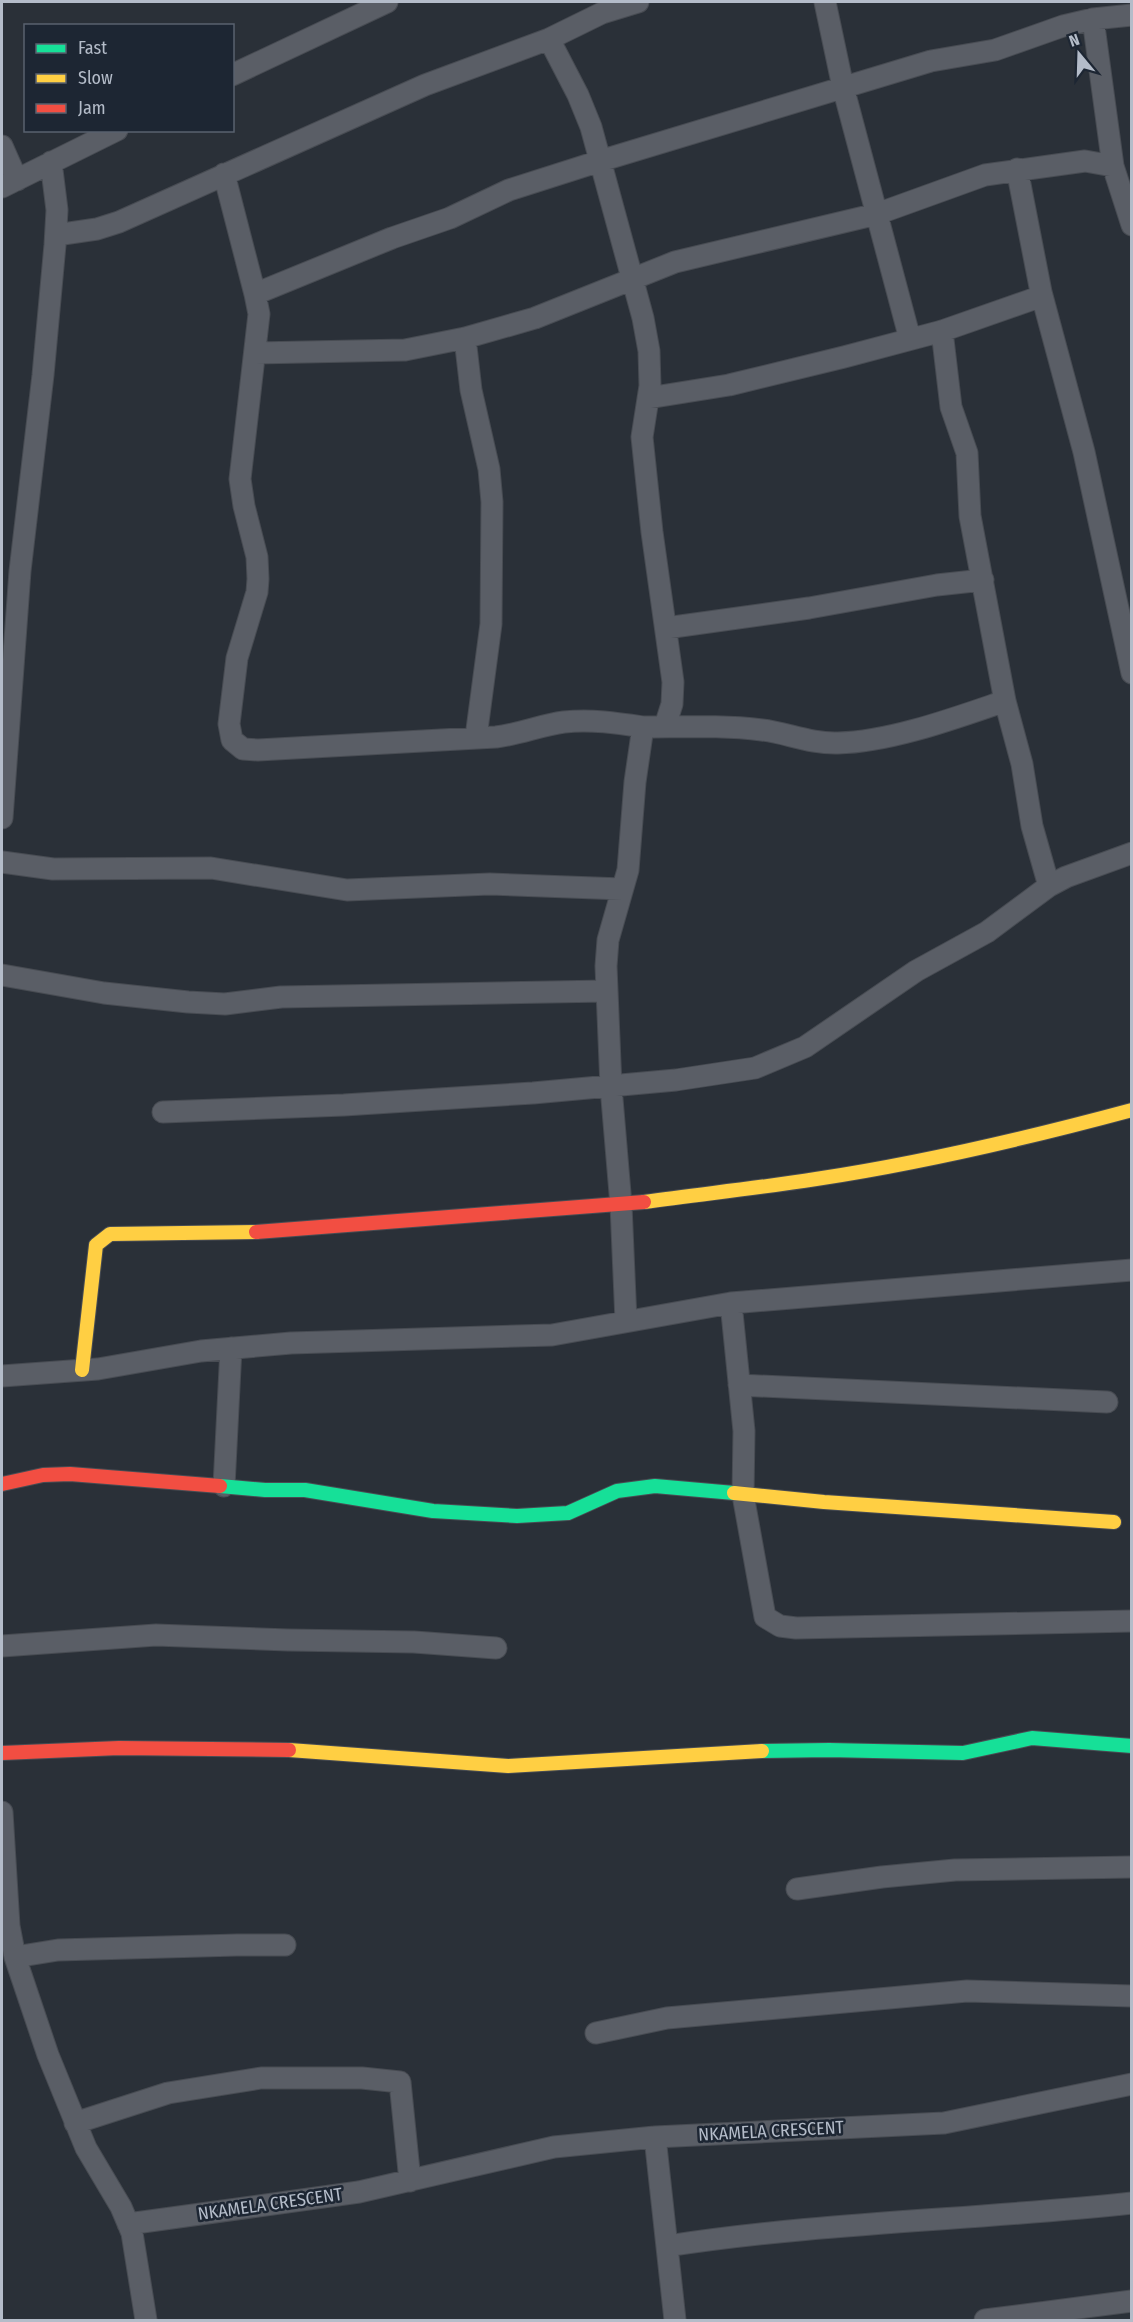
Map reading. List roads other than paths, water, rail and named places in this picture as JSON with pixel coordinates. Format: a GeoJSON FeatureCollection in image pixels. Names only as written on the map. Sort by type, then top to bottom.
{"type":"FeatureCollection","features":[{"type":"Feature","properties":{"kind":"street"},"geometry":{"type":"LineString","coordinates":[[234,74],[387,2]]}},
{"type":"Feature","properties":{"kind":"street"},"geometry":{"type":"LineString","coordinates":[[56,235],[97,229],[119,222],[424,85],[549,39],[602,13],[638,2]]}},
{"type":"Feature","properties":{"kind":"street"},"geometry":{"type":"LineString","coordinates":[[825,2],[843,87],[910,339]]}},
{"type":"Feature","properties":{"kind":"street"},"geometry":{"type":"LineString","coordinates":[[255,294],[392,238],[450,218],[509,190],[600,161],[931,61],[995,50],[1063,26],[1093,19],[1131,15]]}},
{"type":"Feature","properties":{"kind":"street"},"geometry":{"type":"LineString","coordinates":[[1093,19],[1113,166],[1131,225]]}},
{"type":"Feature","properties":{"kind":"street"},"geometry":{"type":"LineString","coordinates":[[549,39],[579,95],[600,161],[632,278],[649,351],[650,386],[642,437],[652,532],[674,682],[672,704],[666,726]]}},
{"type":"Feature","properties":{"kind":"street"},"geometry":{"type":"LineString","coordinates":[[2,146],[9,183],[113,132]]}},
{"type":"Feature","properties":{"kind":"street"},"geometry":{"type":"LineString","coordinates":[[255,353],[405,350],[465,338],[535,318],[675,262],[877,214],[985,175],[1085,161],[1113,166]]}},
{"type":"Feature","properties":{"kind":"street"},"geometry":{"type":"LineString","coordinates":[[2,818],[20,571],[43,375],[56,235],[56,201],[51,162]]}},
{"type":"Feature","properties":{"kind":"street"},"geometry":{"type":"LineString","coordinates":[[1017,169],[1042,296],[1084,452],[1131,673]]}},
{"type":"Feature","properties":{"kind":"street"},"geometry":{"type":"LineString","coordinates":[[224,174],[259,314],[240,479],[256,557],[258,579],[257,592],[237,658],[229,724],[232,740],[243,749],[258,750],[516,734],[566,722],[610,722],[643,727],[735,727],[765,730],[825,743],[854,742],[923,726],[1005,701]]}},
{"type":"Feature","properties":{"kind":"street"},"geometry":{"type":"LineString","coordinates":[[648,398],[729,386],[942,331],[1042,296]]}},
{"type":"Feature","properties":{"kind":"street"},"geometry":{"type":"LineString","coordinates":[[942,331],[951,407],[967,453],[970,516],[1005,701],[1022,765],[1035,837],[1050,886]]}},
{"type":"Feature","properties":{"kind":"street"},"geometry":{"type":"LineString","coordinates":[[465,338],[473,400],[489,469],[492,502],[491,624],[476,737]]}},
{"type":"Feature","properties":{"kind":"street"},"geometry":{"type":"LineString","coordinates":[[666,628],[809,608],[937,585],[983,580]]}},
{"type":"Feature","properties":{"kind":"street"},"geometry":{"type":"LineString","coordinates":[[626,1321],[621,1205],[606,991],[608,940],[628,870],[635,782],[643,727]]}},
{"type":"Feature","properties":{"kind":"street"},"geometry":{"type":"LineString","coordinates":[[163,1112],[344,1105],[611,1087],[719,1075],[755,1068],[805,1047],[850,1014],[916,971],[987,932],[1050,886],[1066,877],[1131,853]]}},
{"type":"Feature","properties":{"kind":"street"},"geometry":{"type":"LineString","coordinates":[[2,862],[53,869],[212,868],[347,890],[490,884],[622,889]]}},
{"type":"Feature","properties":{"kind":"street"},"geometry":{"type":"LineString","coordinates":[[2,975],[104,993],[225,1004],[281,997],[606,991]]}},
{"type":"Feature","properties":{"kind":"street"},"geometry":{"type":"LineString","coordinates":[[82,1370],[96,1245],[110,1234],[236,1234],[621,1205],[828,1177],[955,1153],[1057,1130],[1131,1110]]}},
{"type":"Feature","properties":{"kind":"street"},"geometry":{"type":"LineString","coordinates":[[2,1376],[82,1370],[231,1348],[291,1342],[552,1335],[731,1303],[1131,1270]]}},
{"type":"Feature","properties":{"kind":"street"},"geometry":{"type":"LineString","coordinates":[[731,1303],[744,1431],[742,1495],[765,1617],[780,1626],[796,1628],[1131,1621]]}},
{"type":"Feature","properties":{"kind":"street"},"geometry":{"type":"LineString","coordinates":[[224,1486],[231,1348]]}},
{"type":"Feature","properties":{"kind":"street"},"geometry":{"type":"LineString","coordinates":[[739,1385],[1107,1402]]}},
{"type":"Feature","properties":{"kind":"street"},"geometry":{"type":"LineString","coordinates":[[2,1484],[43,1475],[70,1474],[305,1490],[433,1511],[518,1516],[568,1513],[617,1491],[655,1486],[824,1502],[1114,1522]]}},
{"type":"Feature","properties":{"kind":"street"},"geometry":{"type":"LineString","coordinates":[[2,1646],[156,1635],[414,1642],[496,1648]]}},
{"type":"Feature","properties":{"kind":"street"},"geometry":{"type":"LineString","coordinates":[[2,1753],[119,1748],[276,1749],[508,1766],[731,1752],[829,1750],[963,1753],[1032,1738],[1131,1746]]}},
{"type":"Feature","properties":{"kind":"street"},"geometry":{"type":"LineString","coordinates":[[2,1812],[9,1926],[15,1957],[48,2055],[75,2124],[86,2148],[121,2207],[132,2233],[146,2320]]}},
{"type":"Feature","properties":{"kind":"street"},"geometry":{"type":"LineString","coordinates":[[797,1889],[955,1870],[1131,1867]]}},
{"type":"Feature","properties":{"kind":"street"},"geometry":{"type":"LineString","coordinates":[[15,1957],[58,1950],[285,1945]]}},
{"type":"Feature","properties":{"kind":"street"},"geometry":{"type":"LineString","coordinates":[[596,2033],[667,2018],[968,1991],[1131,1996]]}},
{"type":"Feature","properties":{"kind":"street"},"geometry":{"type":"LineString","coordinates":[[75,2124],[168,2093],[261,2078],[362,2078],[400,2082],[410,2181]]}},
{"type":"Feature","properties":{"kind":"street","name":"NKAMELA CRESCENT"},"geometry":{"type":"LineString","coordinates":[[128,2224],[359,2192],[554,2147],[655,2137],[944,2123],[1131,2084]]}},
{"type":"Feature","properties":{"kind":"street"},"geometry":{"type":"LineString","coordinates":[[655,2137],[675,2320]]}},
{"type":"Feature","properties":{"kind":"street"},"geometry":{"type":"LineString","coordinates":[[667,2246],[725,2237],[905,2221],[1075,2210],[1131,2203]]}},
{"type":"Feature","properties":{"kind":"street"},"geometry":{"type":"LineString","coordinates":[[985,2320],[1131,2301]]}}]}
